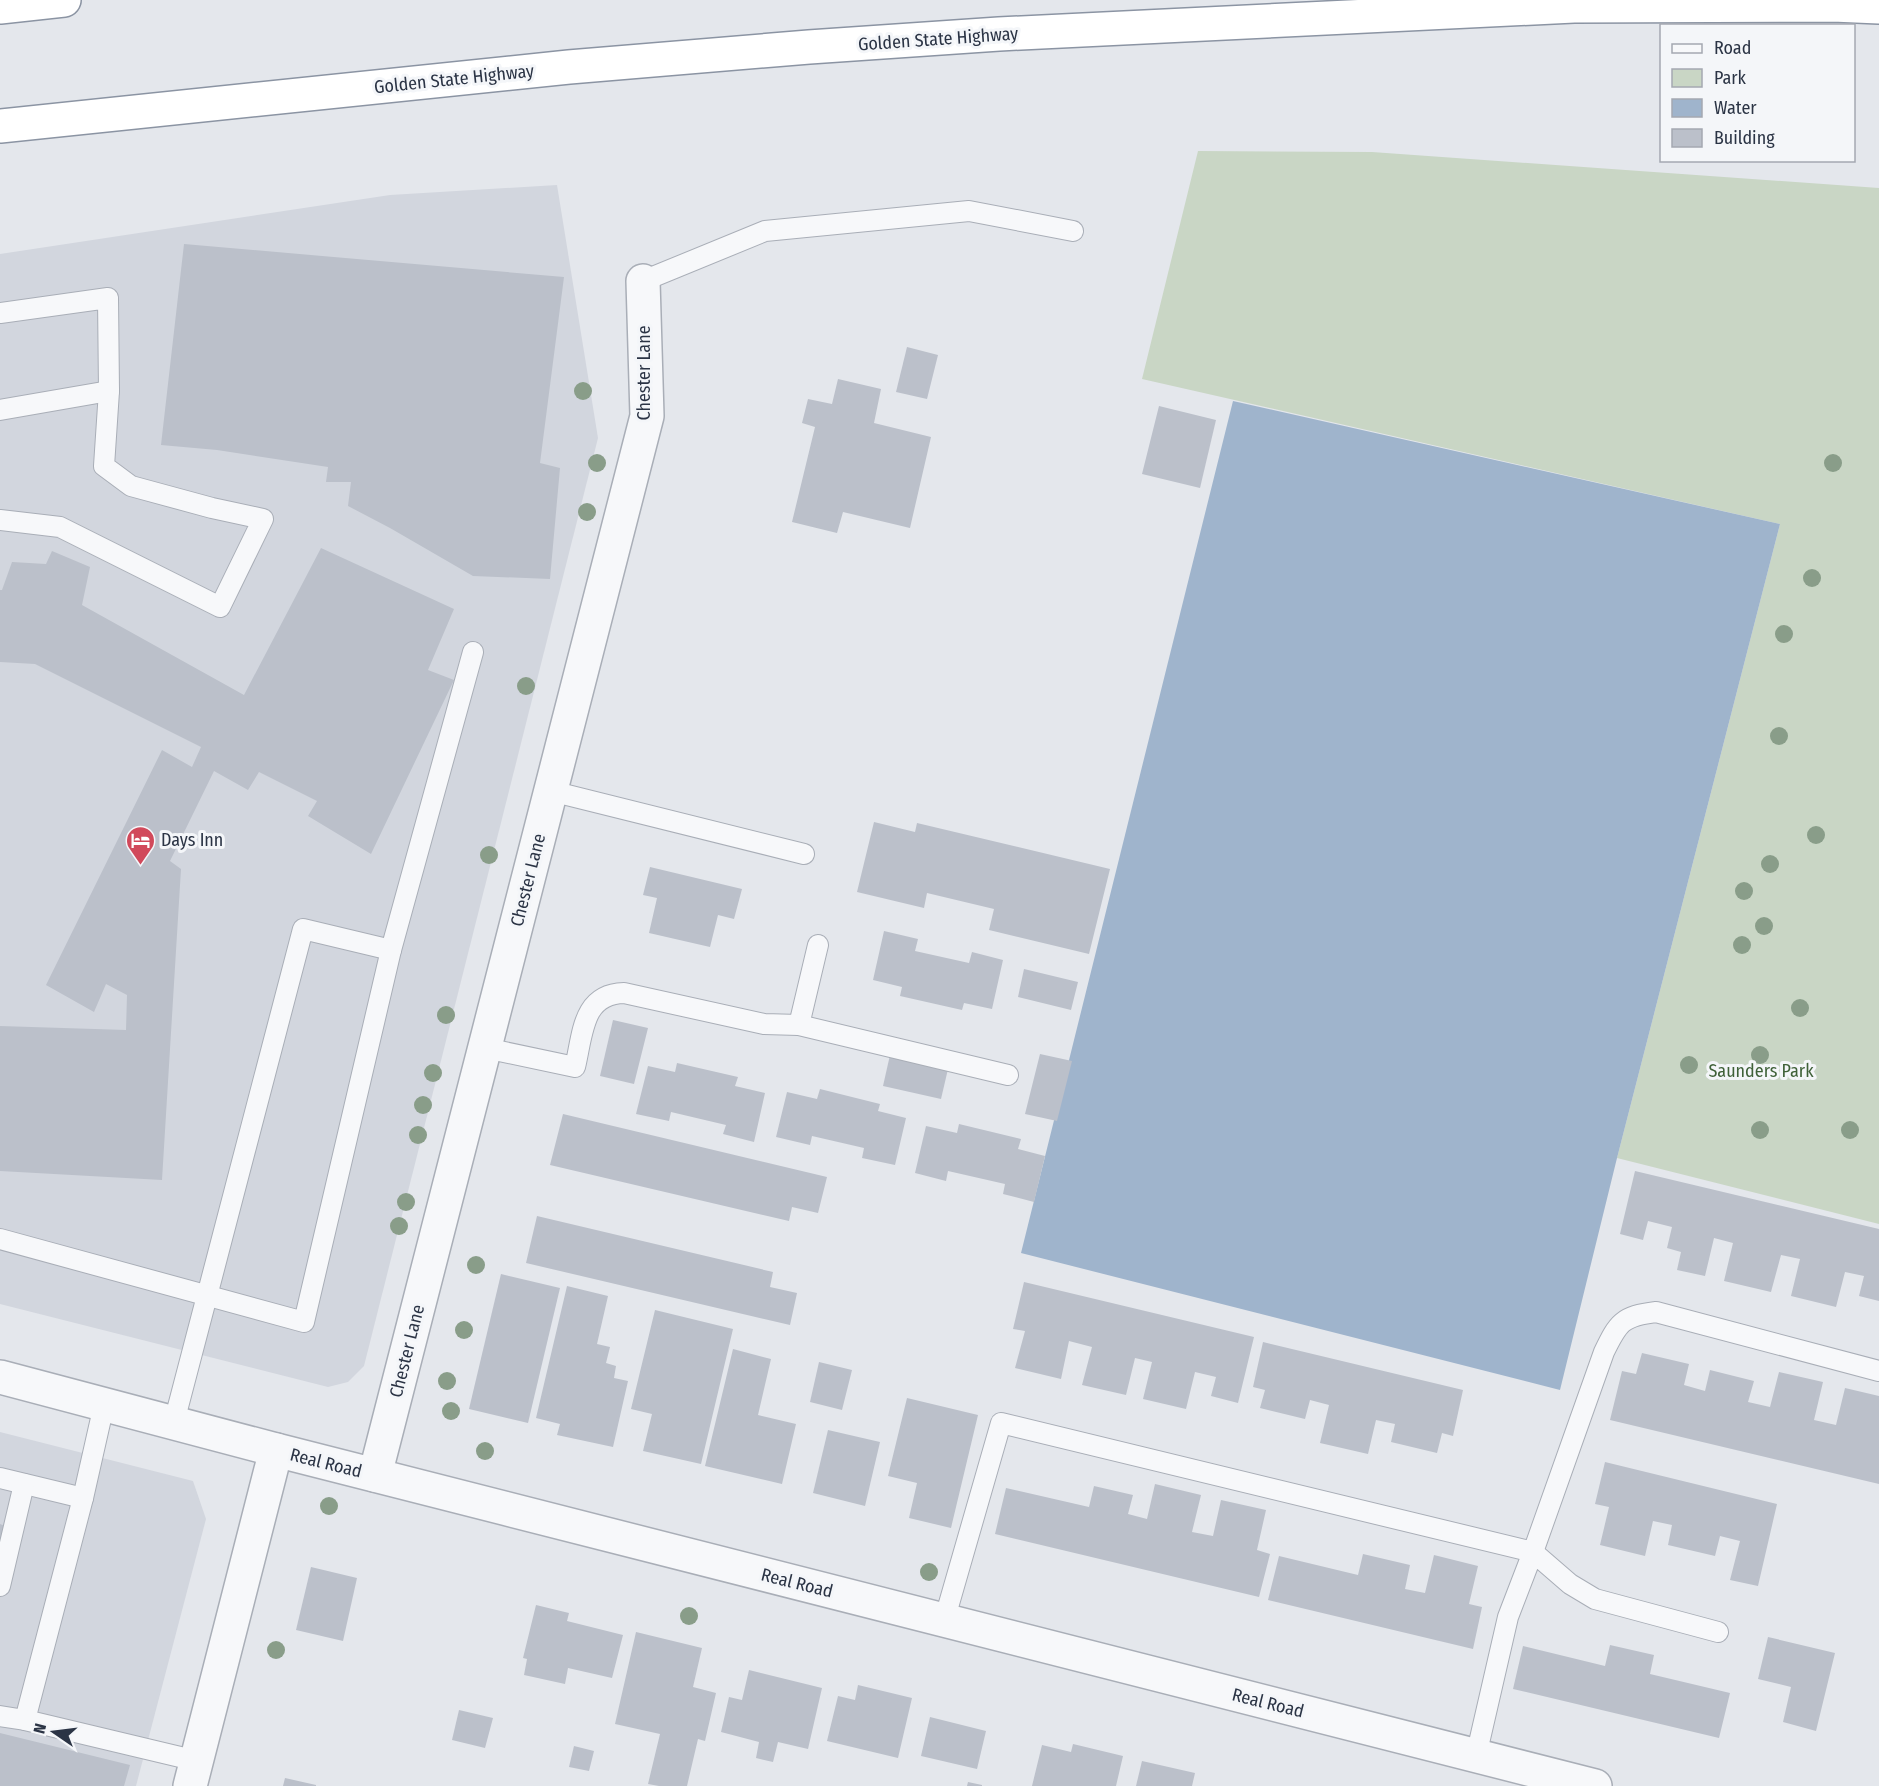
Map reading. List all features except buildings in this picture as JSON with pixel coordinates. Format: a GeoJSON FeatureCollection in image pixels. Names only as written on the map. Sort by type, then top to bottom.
{"type":"FeatureCollection","features":[{"type":"Feature","properties":{"kind":"highway"},"geometry":{"type":"LineString","coordinates":[[0,7],[64,0]]}},
{"type":"Feature","properties":{"kind":"highway","name":"Golden State Highway"},"geometry":{"type":"LineString","coordinates":[[0,126],[569,67],[928,39],[1574,6],[1833,5],[1879,8]]}},
{"type":"Feature","properties":{"kind":"street","name":"Chester Lane"},"geometry":{"type":"LineString","coordinates":[[375,1475],[647,416],[643,280]]}},
{"type":"Feature","properties":{"kind":"street","name":"Real Road"},"geometry":{"type":"LineString","coordinates":[[0,1377],[276,1450],[1595,1786]]}},
{"type":"Feature","properties":{"kind":"street"},"geometry":{"type":"LineString","coordinates":[[194,1773],[276,1450]]}},
{"type":"Feature","properties":{"kind":"lane"},"geometry":{"type":"LineString","coordinates":[[643,280],[765,231],[969,211],[1073,231]]}},
{"type":"Feature","properties":{"kind":"lane"},"geometry":{"type":"LineString","coordinates":[[0,313],[108,298],[109,392],[104,465],[131,486],[262,519],[220,607],[60,527],[0,520]]}},
{"type":"Feature","properties":{"kind":"lane"},"geometry":{"type":"LineString","coordinates":[[0,410],[109,392]]}},
{"type":"Feature","properties":{"kind":"lane"},"geometry":{"type":"LineString","coordinates":[[0,1239],[303,1322],[391,950],[473,652]]}},
{"type":"Feature","properties":{"kind":"lane"},"geometry":{"type":"LineString","coordinates":[[551,791],[804,854]]}},
{"type":"Feature","properties":{"kind":"lane"},"geometry":{"type":"LineString","coordinates":[[174,1422],[303,929],[391,950]]}},
{"type":"Feature","properties":{"kind":"lane"},"geometry":{"type":"LineString","coordinates":[[799,1025],[818,945]]}},
{"type":"Feature","properties":{"kind":"lane"},"geometry":{"type":"LineString","coordinates":[[485,1048],[575,1067],[587,1016],[594,1004],[612,993],[634,994],[764,1024],[799,1025],[1008,1075]]}},
{"type":"Feature","properties":{"kind":"lane"},"geometry":{"type":"LineString","coordinates":[[1476,1756],[1508,1617],[1604,1352],[1616,1327],[1634,1314],[1656,1312],[1879,1371]]}},
{"type":"Feature","properties":{"kind":"lane"},"geometry":{"type":"LineString","coordinates":[[25,1720],[83,1498],[104,1405]]}},
{"type":"Feature","properties":{"kind":"lane"},"geometry":{"type":"LineString","coordinates":[[944,1621],[1001,1423],[1533,1552],[1570,1584],[1596,1599],[1718,1632]]}},
{"type":"Feature","properties":{"kind":"lane"},"geometry":{"type":"LineString","coordinates":[[0,1478],[83,1498]]}},
{"type":"Feature","properties":{"kind":"lane"},"geometry":{"type":"LineString","coordinates":[[0,1586],[24,1484]]}},
{"type":"Feature","properties":{"kind":"lane"},"geometry":{"type":"LineString","coordinates":[[0,1716],[25,1720],[194,1773]]}},
{"type":"Feature","properties":{"kind":"shaded area"},"geometry":{"type":"Polygon","coordinates":[[[557,185],[598,438],[364,1366],[348,1382],[328,1387],[0,1304],[0,254],[390,195],[557,185]]]}},
{"type":"Feature","properties":{"kind":"shaded area"},"geometry":{"type":"Polygon","coordinates":[[[0,1432],[193,1481],[206,1519],[136,1786],[0,1786],[0,1432]]]}},
{"type":"Feature","properties":{"kind":"green space","name":"Saunders Park"},"geometry":{"type":"Polygon","coordinates":[[[1198,151],[1372,152],[1879,188],[1879,1224],[1617,1158],[1780,524],[1142,379],[1198,151]]]}},
{"type":"Feature","properties":{"kind":"water"},"geometry":{"type":"Polygon","coordinates":[[[1233,401],[1780,524],[1617,1158],[1560,1390],[1021,1253],[1233,401]]]}},
{"type":"Feature","properties":{"kind":"place","name":"Days Inn"},"geometry":{"type":"Point","coordinates":[140,866]}}]}
